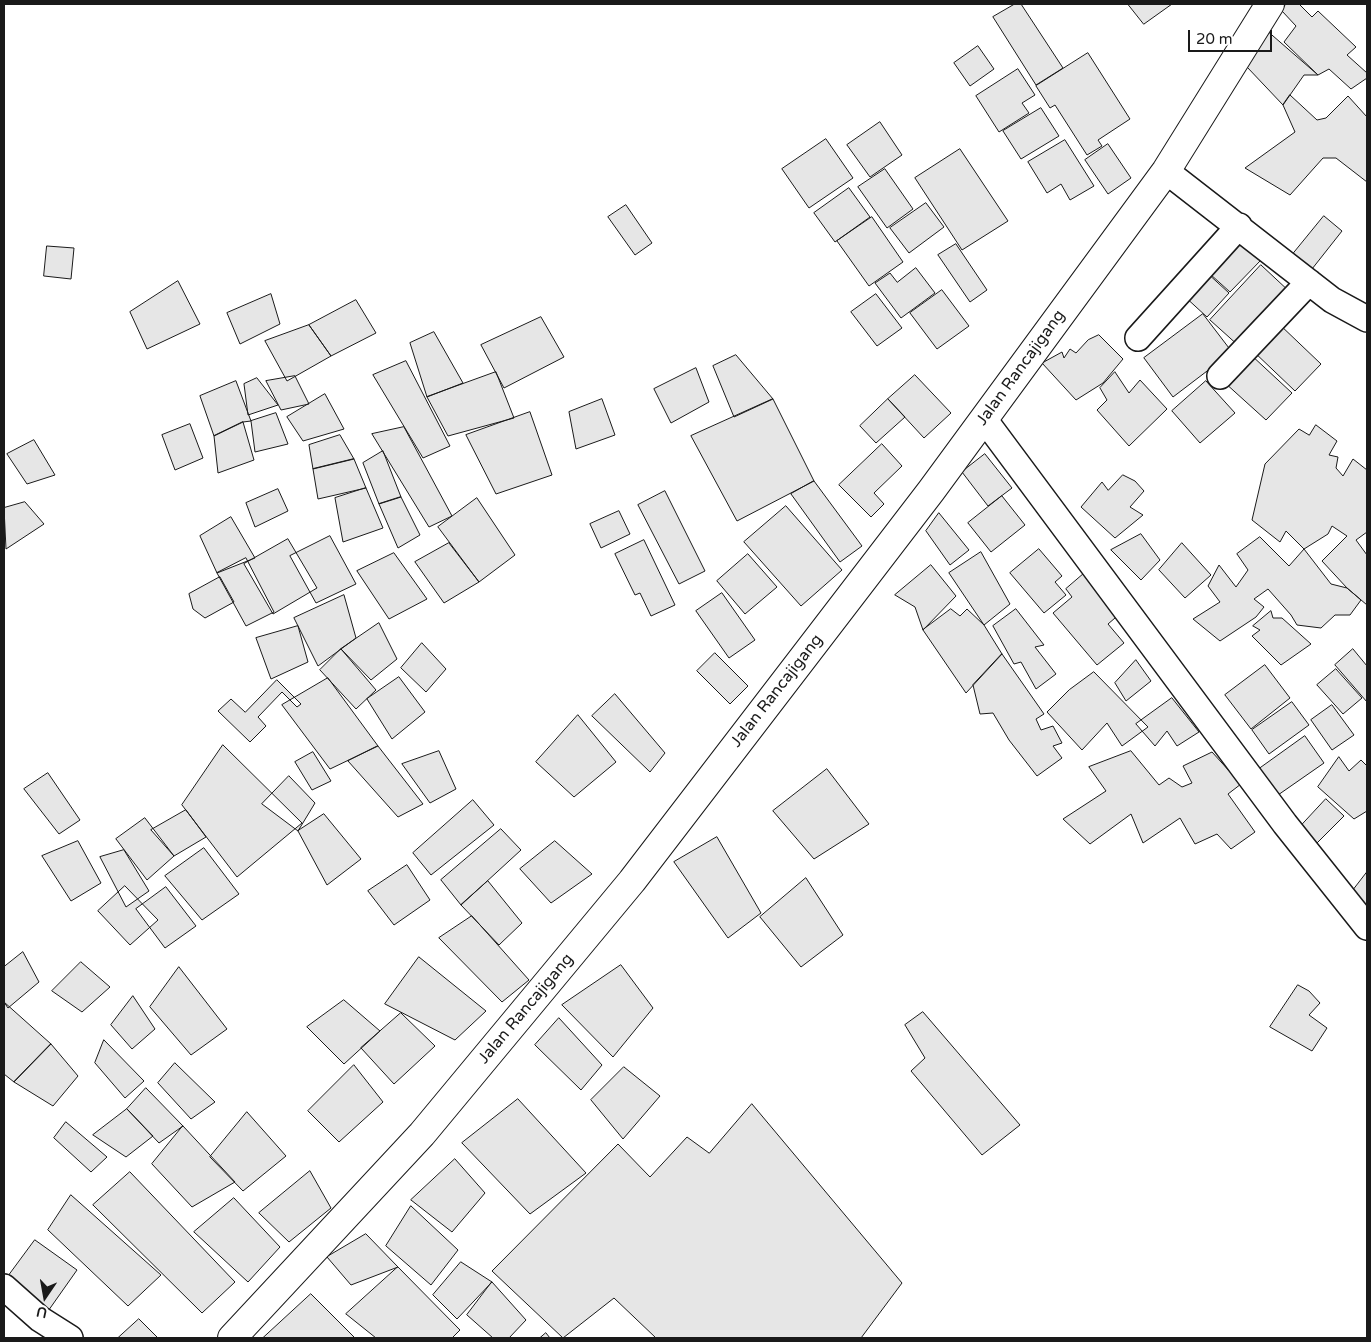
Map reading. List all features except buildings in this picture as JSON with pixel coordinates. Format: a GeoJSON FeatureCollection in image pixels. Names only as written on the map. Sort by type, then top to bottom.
{"type":"FeatureCollection","features":[{"type":"Feature","properties":{"kind":"main road","name":"Jalan Rancajigang"},"geometry":{"type":"LineString","coordinates":[[232,1338],[422,1134],[632,881],[925,499],[1166,171],[1270,4]]}},
{"type":"Feature","properties":{"kind":"street"},"geometry":{"type":"LineString","coordinates":[[1166,171],[1332,300],[1367,319]]}},
{"type":"Feature","properties":{"kind":"street"},"geometry":{"type":"LineString","coordinates":[[1138,338],[1239,226]]}},
{"type":"Feature","properties":{"kind":"street"},"geometry":{"type":"LineString","coordinates":[[1220,376],[1309,282]]}},
{"type":"Feature","properties":{"kind":"street"},"geometry":{"type":"LineString","coordinates":[[984,419],[1285,824],[1367,927]]}},
{"type":"Feature","properties":{"kind":"street"},"geometry":{"type":"LineString","coordinates":[[4,1287],[40,1318],[70,1338]]}}]}
